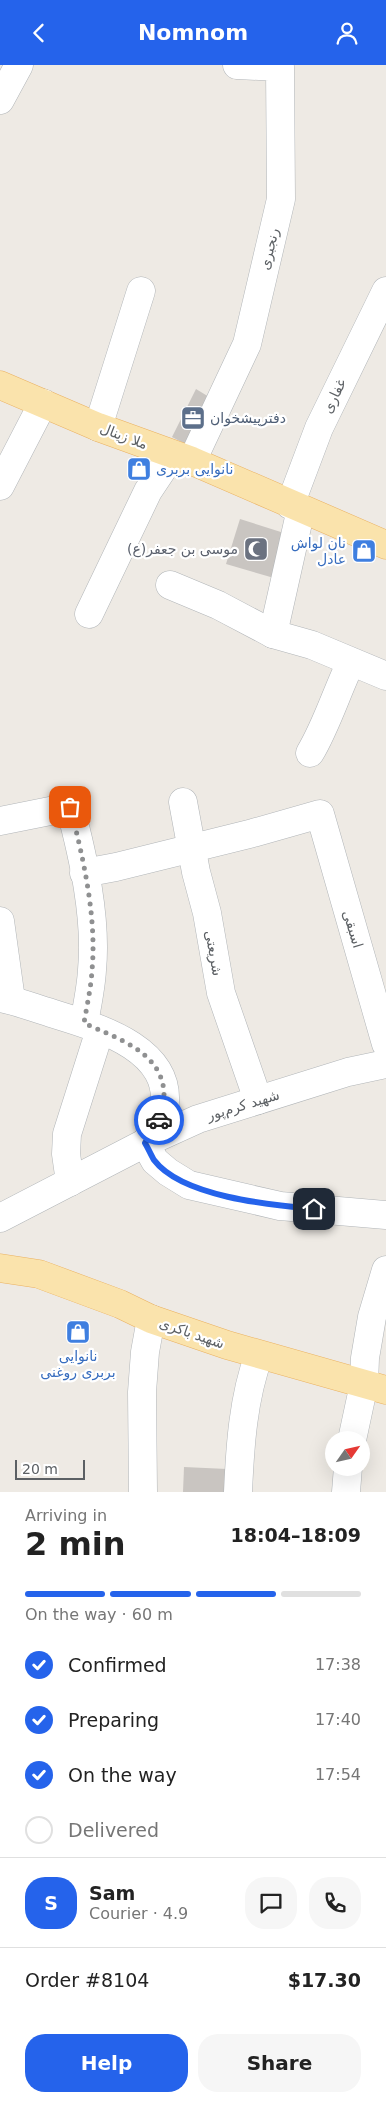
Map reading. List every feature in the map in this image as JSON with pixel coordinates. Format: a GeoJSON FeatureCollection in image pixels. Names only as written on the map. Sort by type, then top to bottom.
{"type":"FeatureCollection","features":[{"type":"Feature","properties":{"kind":"main road","name":"ملا زینال"},"geometry":{"type":"LineString","coordinates":[[0,385],[98,427],[182,458],[386,545]]}},
{"type":"Feature","properties":{"kind":"main road","name":"شهید باکری"},"geometry":{"type":"LineString","coordinates":[[0,1268],[39,1274],[120,1304],[152,1319],[259,1355],[375,1387]]}},
{"type":"Feature","properties":{"kind":"street"},"geometry":{"type":"LineString","coordinates":[[0,100],[19,65]]}},
{"type":"Feature","properties":{"kind":"street","name":"رنجبری"},"geometry":{"type":"LineString","coordinates":[[182,458],[247,344],[281,199],[280,67],[237,65]]}},
{"type":"Feature","properties":{"kind":"street"},"geometry":{"type":"LineString","coordinates":[[98,427],[141,291]]}},
{"type":"Feature","properties":{"kind":"street","name":"غفاری"},"geometry":{"type":"LineString","coordinates":[[273,634],[296,507],[319,428],[386,291]]}},
{"type":"Feature","properties":{"kind":"street"},"geometry":{"type":"LineString","coordinates":[[0,487],[43,403]]}},
{"type":"Feature","properties":{"kind":"street"},"geometry":{"type":"LineString","coordinates":[[89,614],[148,491],[182,458]]}},
{"type":"Feature","properties":{"kind":"street"},"geometry":{"type":"LineString","coordinates":[[170,585],[218,605],[273,634],[312,645],[386,676]]}},
{"type":"Feature","properties":{"kind":"street"},"geometry":{"type":"LineString","coordinates":[[310,753],[319,739],[334,697],[351,662]]}},
{"type":"Feature","properties":{"kind":"street","name":"شریعتی"},"geometry":{"type":"LineString","coordinates":[[183,803],[208,913],[221,993],[258,1100]]}},
{"type":"Feature","properties":{"kind":"street"},"geometry":{"type":"LineString","coordinates":[[0,821],[70,807],[84,873],[93,944],[92,1027],[68,1134],[66,1154],[70,1182]]}},
{"type":"Feature","properties":{"kind":"street","name":"اسبقی"},"geometry":{"type":"LineString","coordinates":[[192,848],[320,814],[386,1044]]}},
{"type":"Feature","properties":{"kind":"street"},"geometry":{"type":"LineString","coordinates":[[84,873],[192,848]]}},
{"type":"Feature","properties":{"kind":"street"},"geometry":{"type":"LineString","coordinates":[[0,921],[6,999],[92,1027],[124,1041],[146,1055],[158,1069],[164,1087],[164,1111],[145,1143],[155,1161],[168,1172],[189,1185],[280,1206],[386,1215]]}},
{"type":"Feature","properties":{"kind":"street","name":"شهید کرم‌پور"},"geometry":{"type":"LineString","coordinates":[[0,1218],[145,1143],[198,1119],[348,1072],[386,1063]]}},
{"type":"Feature","properties":{"kind":"street"},"geometry":{"type":"LineString","coordinates":[[356,1431],[375,1387],[365,1358],[372,1317],[386,1270]]}},
{"type":"Feature","properties":{"kind":"street"},"geometry":{"type":"LineString","coordinates":[[143,1492],[142,1392],[145,1352],[152,1319]]}},
{"type":"Feature","properties":{"kind":"street"},"geometry":{"type":"LineString","coordinates":[[238,1492],[239,1462],[250,1381],[259,1355]]}},
{"type":"Feature","properties":{"kind":"street"},"geometry":{"type":"LineString","coordinates":[[346,1492],[347,1476]]}},
{"type":"Feature","properties":{"kind":"building","name":"دفترپیشخوان"},"geometry":{"type":"Polygon","coordinates":[[[196,389],[214,400],[191,447],[172,437],[196,389]]]}},
{"type":"Feature","properties":{"kind":"building","name":"موسی بن جعفر(ع)"},"geometry":{"type":"Polygon","coordinates":[[[240,519],[284,533],[274,578],[226,564],[240,519]]]}},
{"type":"Feature","properties":{"kind":"building"},"geometry":{"type":"Polygon","coordinates":[[[184,1467],[227,1469],[226,1492],[183,1492],[184,1467]]]}},
{"type":"Feature","properties":{"kind":"way so far"},"geometry":{"type":"LineString","coordinates":[[70,807],[82,858],[93,944],[92,969],[84,1023],[124,1041],[146,1055],[158,1069],[164,1087],[164,1111],[159,1120]]}},
{"type":"Feature","properties":{"kind":"place","name":"دفترپیشخوان"},"geometry":{"type":"Point","coordinates":[193,418]}},
{"type":"Feature","properties":{"kind":"place","name":"نانوایی بربری"},"geometry":{"type":"Point","coordinates":[139,469]}},
{"type":"Feature","properties":{"kind":"place","name":"موسی بن جعفر(ع)"},"geometry":{"type":"Point","coordinates":[256,549]}},
{"type":"Feature","properties":{"kind":"place","name":"نان لواش عادل"},"geometry":{"type":"Point","coordinates":[364,551]}},
{"type":"Feature","properties":{"kind":"place","name":"نانوایی بربری روغنی"},"geometry":{"type":"Point","coordinates":[78,1332]}},
{"type":"Feature","properties":{"kind":"route"},"geometry":{"type":"LineString","coordinates":[[159,1120],[145,1143],[155,1161],[189,1185],[280,1206],[314,1209]]}}]}
